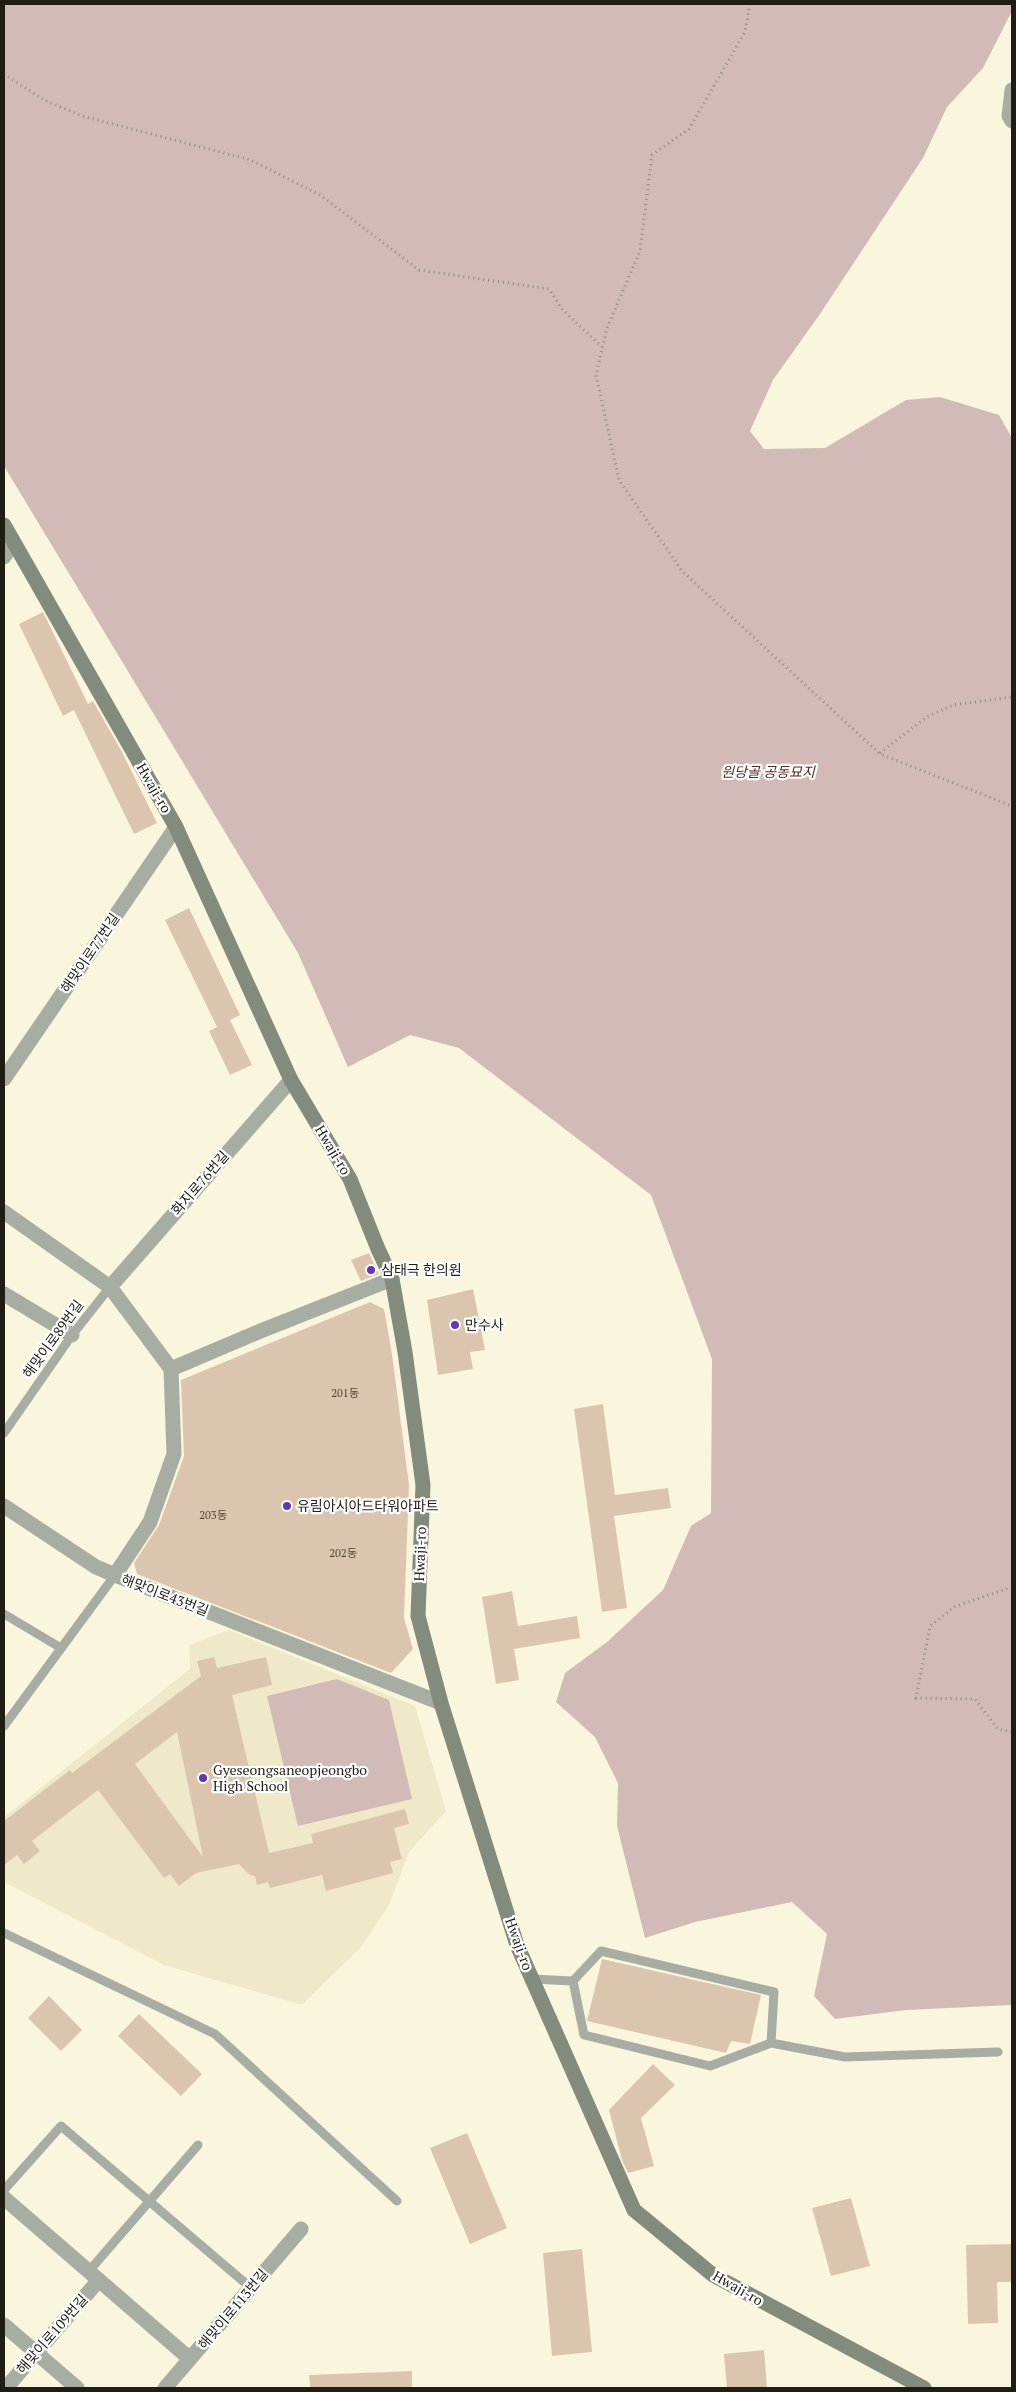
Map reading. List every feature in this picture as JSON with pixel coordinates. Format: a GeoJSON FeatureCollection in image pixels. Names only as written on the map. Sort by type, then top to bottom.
{"type":"FeatureCollection","features":[{"type":"Feature","properties":{"kind":"street"},"geometry":{"type":"LineString","coordinates":[[1012,90],[1009,116],[1012,121]]}},
{"type":"Feature","properties":{"kind":"street","name":"Hwaji-ro"},"geometry":{"type":"LineString","coordinates":[[4,525],[176,827],[291,1080],[350,1179],[392,1279],[406,1352],[423,1485],[418,1616],[441,1703],[517,1945],[634,2210],[713,2275],[924,2388]]}},
{"type":"Feature","properties":{"kind":"street"},"geometry":{"type":"LineString","coordinates":[[4,557],[13,543]]}},
{"type":"Feature","properties":{"kind":"street","name":"해맞이로77번길"},"geometry":{"type":"LineString","coordinates":[[4,1079],[176,827]]}},
{"type":"Feature","properties":{"kind":"street","name":"화지로76번길"},"geometry":{"type":"LineString","coordinates":[[110,1286],[291,1080]]}},
{"type":"Feature","properties":{"kind":"street"},"geometry":{"type":"LineString","coordinates":[[4,1212],[110,1286],[171,1369],[392,1279]]}},
{"type":"Feature","properties":{"kind":"street"},"geometry":{"type":"LineString","coordinates":[[4,1294],[72,1335]]}},
{"type":"Feature","properties":{"kind":"street","name":"해맞이로43번길"},"geometry":{"type":"LineString","coordinates":[[171,1369],[174,1454],[150,1522],[115,1575],[441,1703]]}},
{"type":"Feature","properties":{"kind":"street"},"geometry":{"type":"LineString","coordinates":[[4,1506],[96,1567],[115,1575]]}},
{"type":"Feature","properties":{"kind":"street"},"geometry":{"type":"LineString","coordinates":[[5,2200],[190,2359]]}},
{"type":"Feature","properties":{"kind":"street","name":"해맞이로113번길"},"geometry":{"type":"LineString","coordinates":[[165,2388],[301,2229]]}},
{"type":"Feature","properties":{"kind":"street","name":"해맞이로109번길"},"geometry":{"type":"LineString","coordinates":[[6,2388],[94,2275]]}},
{"type":"Feature","properties":{"kind":"street"},"geometry":{"type":"LineString","coordinates":[[4,2325],[77,2388]]}},
{"type":"Feature","properties":{"kind":"lane","name":"해맞이로89번길"},"geometry":{"type":"LineString","coordinates":[[4,1433],[72,1335],[110,1286]]}},
{"type":"Feature","properties":{"kind":"lane"},"geometry":{"type":"LineString","coordinates":[[4,1726],[115,1575]]}},
{"type":"Feature","properties":{"kind":"lane"},"geometry":{"type":"LineString","coordinates":[[4,1614],[61,1648]]}},
{"type":"Feature","properties":{"kind":"lane"},"geometry":{"type":"LineString","coordinates":[[4,1933],[215,2034],[397,2202]]}},
{"type":"Feature","properties":{"kind":"lane"},"geometry":{"type":"LineString","coordinates":[[531,1979],[573,1981],[601,1951],[774,1992],[771,2043]]}},
{"type":"Feature","properties":{"kind":"lane"},"geometry":{"type":"LineString","coordinates":[[573,1981],[584,2035],[710,2066],[771,2043],[844,2057],[998,2052]]}},
{"type":"Feature","properties":{"kind":"lane"},"geometry":{"type":"LineString","coordinates":[[5,2200],[61,2126],[251,2288]]}},
{"type":"Feature","properties":{"kind":"lane"},"geometry":{"type":"LineString","coordinates":[[94,2275],[149,2201],[198,2145]]}},
{"type":"Feature","properties":{"kind":"path"},"geometry":{"type":"LineString","coordinates":[[750,4],[745,32],[689,130],[652,155],[640,251],[607,328],[596,375],[620,480],[682,571],[880,754],[1012,806]]}},
{"type":"Feature","properties":{"kind":"path"},"geometry":{"type":"LineString","coordinates":[[4,74],[44,100],[82,116],[251,160],[320,195],[419,270],[550,289],[562,310],[602,347]]}},
{"type":"Feature","properties":{"kind":"path"},"geometry":{"type":"LineString","coordinates":[[880,754],[927,717],[953,705],[1012,697]]}},
{"type":"Feature","properties":{"kind":"path"},"geometry":{"type":"LineString","coordinates":[[1012,1587],[954,1607],[930,1626],[916,1698],[975,1698],[998,1729],[1012,1732]]}},
{"type":"Feature","properties":{"kind":"shaded area"},"geometry":{"type":"Polygon","coordinates":[[[229,1630],[415,1706],[446,1811],[409,1852],[388,1907],[362,1946],[302,2005],[164,1965],[4,1882],[4,1817],[190,1669],[189,1645],[229,1630]]]}},
{"type":"Feature","properties":{"kind":"green space","name":"원당골 공동묘지"},"geometry":{"type":"Polygon","coordinates":[[[4,4],[1012,4],[1012,11],[983,68],[947,107],[923,158],[820,314],[773,380],[750,431],[764,449],[825,448],[906,400],[940,397],[999,415],[1012,438],[1012,2005],[906,2010],[835,2019],[814,1996],[827,1934],[792,1902],[695,1922],[645,1938],[617,1826],[618,1783],[595,1737],[556,1702],[565,1673],[607,1642],[663,1590],[691,1526],[711,1513],[712,1359],[651,1195],[459,1048],[410,1035],[348,1067],[298,953],[4,466],[4,4]]]}},
{"type":"Feature","properties":{"kind":"green space"},"geometry":{"type":"Polygon","coordinates":[[[337,1679],[389,1700],[412,1799],[298,1826],[267,1696],[337,1679]]]}},
{"type":"Feature","properties":{"kind":"building"},"geometry":{"type":"Polygon","coordinates":[[[43,612],[88,704],[93,701],[122,752],[157,823],[134,834],[74,710],[63,716],[19,624],[43,612]]]}},
{"type":"Feature","properties":{"kind":"building"},"geometry":{"type":"Polygon","coordinates":[[[189,908],[240,1015],[230,1020],[252,1065],[230,1075],[209,1031],[217,1027],[165,920],[189,908]]]}},
{"type":"Feature","properties":{"kind":"building"},"geometry":{"type":"Polygon","coordinates":[[[369,1253],[379,1274],[361,1281],[351,1260],[369,1253]]]}},
{"type":"Feature","properties":{"kind":"building","name":"만수사"},"geometry":{"type":"Polygon","coordinates":[[[473,1289],[485,1350],[470,1352],[473,1369],[438,1375],[427,1300],[473,1289]]]}},
{"type":"Feature","properties":{"kind":"building","name":"유림아시아드타워아파트"},"geometry":{"type":"Polygon","coordinates":[[[370,1302],[384,1309],[392,1354],[409,1485],[404,1618],[413,1649],[391,1673],[137,1574],[134,1563],[159,1525],[184,1456],[181,1380],[370,1302]]]}},
{"type":"Feature","properties":{"kind":"building"},"geometry":{"type":"Polygon","coordinates":[[[603,1404],[615,1495],[668,1488],[671,1508],[614,1516],[627,1608],[602,1612],[574,1409],[603,1404]]]}},
{"type":"Feature","properties":{"kind":"building"},"geometry":{"type":"Polygon","coordinates":[[[512,1591],[518,1626],[577,1616],[580,1638],[514,1649],[519,1680],[496,1684],[482,1597],[512,1591]]]}},
{"type":"Feature","properties":{"kind":"building"},"geometry":{"type":"Polygon","coordinates":[[[214,1657],[217,1668],[266,1657],[272,1685],[232,1695],[269,1853],[313,1843],[311,1834],[405,1809],[409,1824],[394,1828],[402,1859],[390,1862],[393,1873],[326,1891],[322,1875],[270,1888],[268,1882],[257,1885],[255,1876],[250,1875],[239,1864],[196,1873],[179,1886],[170,1874],[164,1878],[98,1790],[32,1841],[40,1851],[24,1864],[17,1855],[4,1865],[4,1821],[70,1770],[72,1773],[201,1676],[197,1661],[214,1657]],[[177,1732],[135,1764],[203,1857],[177,1732]]]}},
{"type":"Feature","properties":{"kind":"building"},"geometry":{"type":"Polygon","coordinates":[[[602,1959],[761,1995],[750,2044],[731,2041],[726,2053],[587,2021],[602,1959]]]}},
{"type":"Feature","properties":{"kind":"building"},"geometry":{"type":"Polygon","coordinates":[[[49,1996],[82,2030],[61,2051],[28,2018],[49,1996]]]}},
{"type":"Feature","properties":{"kind":"building"},"geometry":{"type":"Polygon","coordinates":[[[139,2014],[202,2074],[181,2096],[118,2036],[139,2014]]]}},
{"type":"Feature","properties":{"kind":"building"},"geometry":{"type":"Polygon","coordinates":[[[653,2064],[675,2085],[641,2118],[654,2166],[628,2173],[622,2160],[609,2110],[653,2064]]]}},
{"type":"Feature","properties":{"kind":"building"},"geometry":{"type":"Polygon","coordinates":[[[467,2133],[507,2228],[470,2244],[430,2148],[467,2133]]]}},
{"type":"Feature","properties":{"kind":"building"},"geometry":{"type":"Polygon","coordinates":[[[851,2198],[870,2266],[831,2276],[812,2208],[851,2198]]]}},
{"type":"Feature","properties":{"kind":"building"},"geometry":{"type":"Polygon","coordinates":[[[1012,2244],[1012,2282],[997,2282],[998,2323],[968,2324],[966,2245],[1012,2244]]]}},
{"type":"Feature","properties":{"kind":"building"},"geometry":{"type":"Polygon","coordinates":[[[582,2249],[592,2352],[552,2356],[543,2253],[582,2249]]]}},
{"type":"Feature","properties":{"kind":"building"},"geometry":{"type":"Polygon","coordinates":[[[764,2350],[767,2388],[727,2388],[724,2354],[764,2350]]]}},
{"type":"Feature","properties":{"kind":"building"},"geometry":{"type":"Polygon","coordinates":[[[412,2371],[412,2388],[310,2388],[309,2375],[412,2371]]]}},
{"type":"Feature","properties":{"kind":"place","name":"삼태극 한의원"},"geometry":{"type":"Point","coordinates":[371,1270]}},
{"type":"Feature","properties":{"kind":"place","name":"만수사"},"geometry":{"type":"Point","coordinates":[455,1325]}},
{"type":"Feature","properties":{"kind":"place","name":"유림아시아드타워아파트"},"geometry":{"type":"Point","coordinates":[287,1506]}},
{"type":"Feature","properties":{"kind":"place","name":"Gyeseongsaneopjeongbo High School"},"geometry":{"type":"Point","coordinates":[203,1778]}}]}
